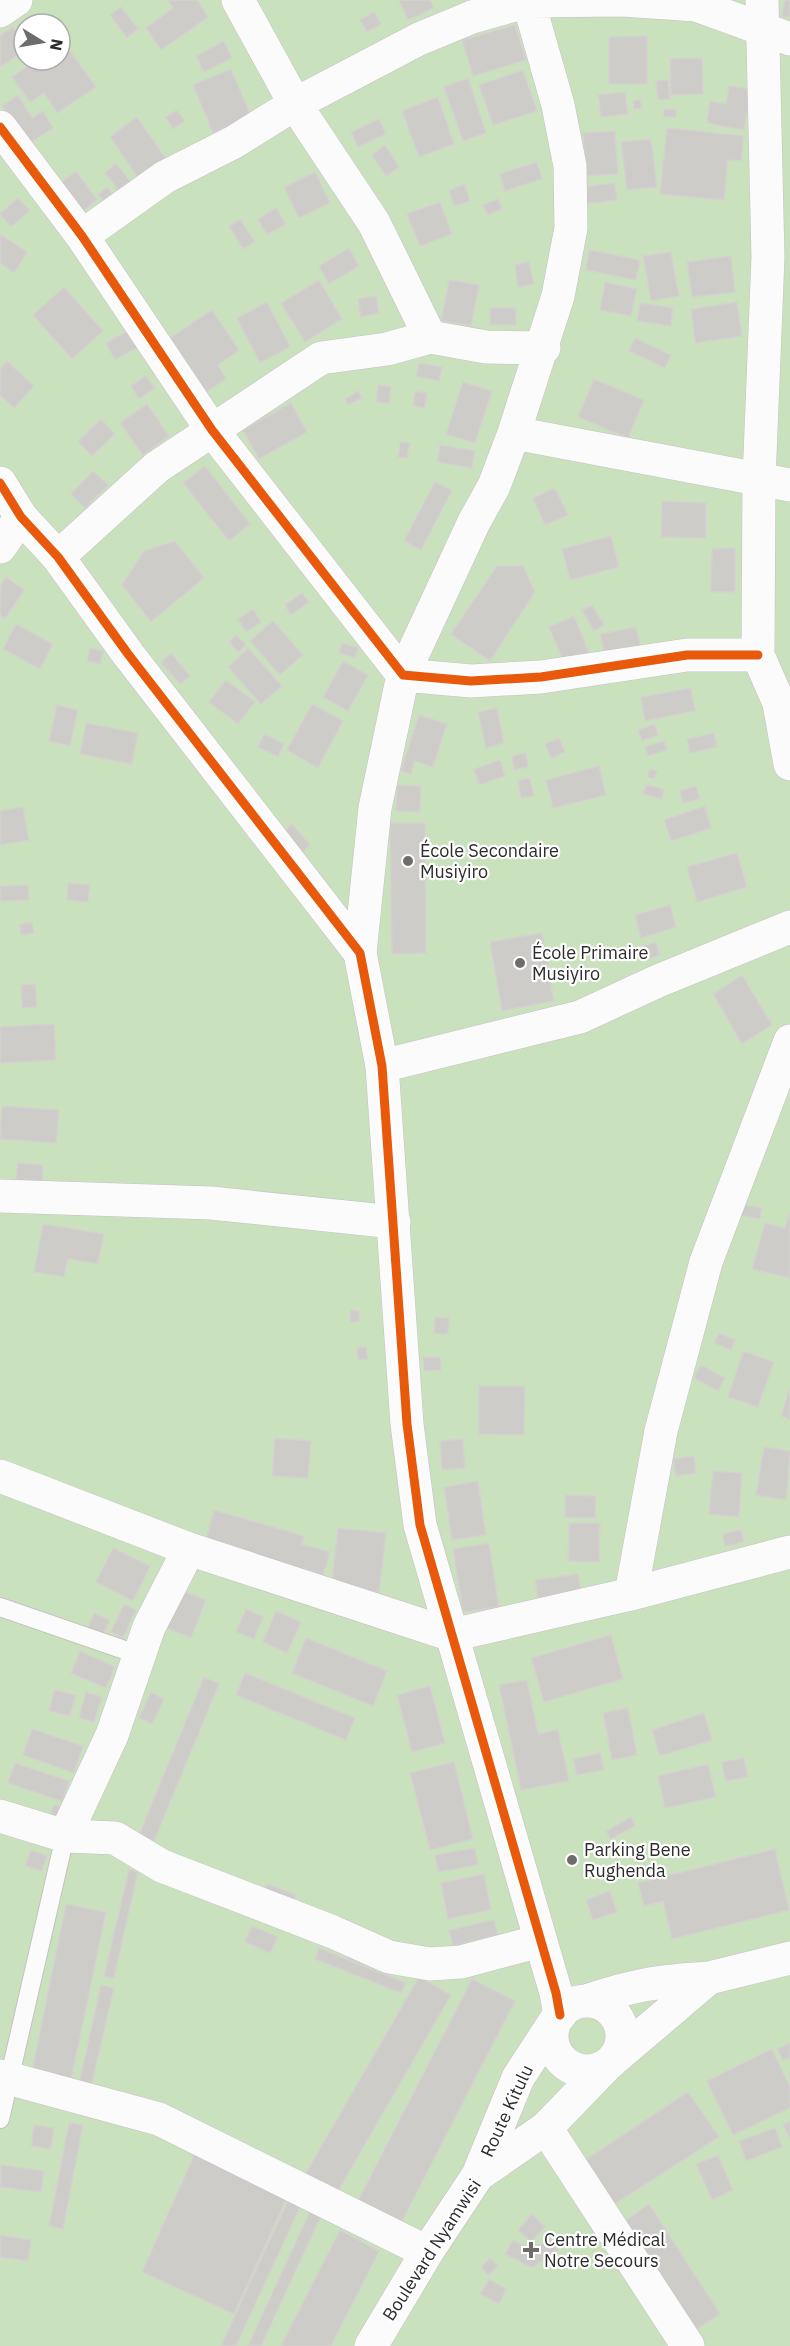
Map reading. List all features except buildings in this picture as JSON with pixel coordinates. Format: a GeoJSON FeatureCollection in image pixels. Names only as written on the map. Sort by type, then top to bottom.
{"type":"FeatureCollection","features":[{"type":"Feature","properties":{"kind":"street"},"geometry":{"type":"LineString","coordinates":[[0,11],[16,0]]}},
{"type":"Feature","properties":{"kind":"street"},"geometry":{"type":"LineString","coordinates":[[238,0],[295,104],[374,223],[430,338]]}},
{"type":"Feature","properties":{"kind":"street"},"geometry":{"type":"LineString","coordinates":[[82,236],[165,177],[234,142],[295,104],[419,39],[472,18],[529,1],[623,0],[696,5],[771,23],[779,259],[775,483],[758,655],[779,703],[790,764]]}},
{"type":"Feature","properties":{"kind":"street"},"geometry":{"type":"LineString","coordinates":[[529,1],[558,105],[570,166],[571,228],[558,296],[544,348],[514,433],[494,486],[474,522],[403,675],[375,808],[360,953],[382,1066],[408,1424],[420,1525],[544,1953],[569,2010]]}},
{"type":"Feature","properties":{"kind":"street"},"geometry":{"type":"LineString","coordinates":[[0,127],[82,236],[212,430],[403,675],[471,681],[541,677],[687,655],[758,655]]}},
{"type":"Feature","properties":{"kind":"street"},"geometry":{"type":"LineString","coordinates":[[58,557],[157,467],[321,358],[387,349],[430,338],[486,347],[544,348]]}},
{"type":"Feature","properties":{"kind":"street"},"geometry":{"type":"LineString","coordinates":[[514,433],[775,483]]}},
{"type":"Feature","properties":{"kind":"street"},"geometry":{"type":"LineString","coordinates":[[0,483],[21,517],[58,557],[128,654],[360,953]]}},
{"type":"Feature","properties":{"kind":"street"},"geometry":{"type":"LineString","coordinates":[[0,547],[21,517]]}},
{"type":"Feature","properties":{"kind":"street"},"geometry":{"type":"LineString","coordinates":[[382,1066],[580,1017],[658,981],[790,927]]}},
{"type":"Feature","properties":{"kind":"street"},"geometry":{"type":"LineString","coordinates":[[631,1594],[661,1431],[705,1262],[790,1041]]}},
{"type":"Feature","properties":{"kind":"street"},"geometry":{"type":"LineString","coordinates":[[0,1196],[211,1203],[394,1222]]}},
{"type":"Feature","properties":{"kind":"street"},"geometry":{"type":"LineString","coordinates":[[0,1476],[189,1549],[452,1635],[631,1594],[790,1552]]}},
{"type":"Feature","properties":{"kind":"street"},"geometry":{"type":"LineString","coordinates":[[65,1836],[112,1735],[149,1627],[189,1549]]}},
{"type":"Feature","properties":{"kind":"street"},"geometry":{"type":"LineString","coordinates":[[0,1816],[65,1836],[115,1838],[162,1866],[333,1932],[389,1957],[430,1964],[544,1953]]}},
{"type":"Feature","properties":{"kind":"street","name":"Boulevard Nyamwisi"},"geometry":{"type":"LineString","coordinates":[[371,2346],[427,2252],[478,2175],[546,2128],[611,2062],[709,1978],[790,1958]]}},
{"type":"Feature","properties":{"kind":"street"},"geometry":{"type":"LineString","coordinates":[[569,2010],[608,2008],[621,2026],[622,2037],[611,2062],[584,2072],[563,2062],[553,2041],[569,2010],[629,1986],[663,1980],[709,1978]]}},
{"type":"Feature","properties":{"kind":"street","name":"Route Kitulu"},"geometry":{"type":"LineString","coordinates":[[478,2175],[518,2078],[569,2010]]}},
{"type":"Feature","properties":{"kind":"street"},"geometry":{"type":"LineString","coordinates":[[529,2062],[527,2085],[546,2128],[688,2346]]}},
{"type":"Feature","properties":{"kind":"street"},"geometry":{"type":"LineString","coordinates":[[5,2076],[159,2119],[427,2252]]}},
{"type":"Feature","properties":{"kind":"lane"},"geometry":{"type":"LineString","coordinates":[[0,1607],[140,1655]]}},
{"type":"Feature","properties":{"kind":"lane"},"geometry":{"type":"LineString","coordinates":[[0,2119],[5,2076],[65,1836]]}},
{"type":"Feature","properties":{"kind":"green space"},"geometry":{"type":"Polygon","coordinates":[[[0,0],[790,0],[790,2346],[0,2346],[0,0]]]}},
{"type":"Feature","properties":{"kind":"cycle path"},"geometry":{"type":"LineString","coordinates":[[0,127],[82,236],[212,430],[403,675],[471,681],[541,677],[687,655],[758,655]]}},
{"type":"Feature","properties":{"kind":"cycle path"},"geometry":{"type":"LineString","coordinates":[[0,483],[21,517],[58,557],[128,654],[360,953],[382,1066],[407,1424],[420,1525],[556,1993],[560,2015]]}},
{"type":"Feature","properties":{"kind":"place","name":"École Secondaire Musiyiro"},"geometry":{"type":"Point","coordinates":[408,861]}},
{"type":"Feature","properties":{"kind":"place","name":"École Primaire Musiyiro"},"geometry":{"type":"Point","coordinates":[520,963]}},
{"type":"Feature","properties":{"kind":"place","name":"Parking Bene Rughenda"},"geometry":{"type":"Point","coordinates":[572,1860]}},
{"type":"Feature","properties":{"kind":"place","name":"Centre Médical Notre Secours"},"geometry":{"type":"Point","coordinates":[531,2250]}}]}
